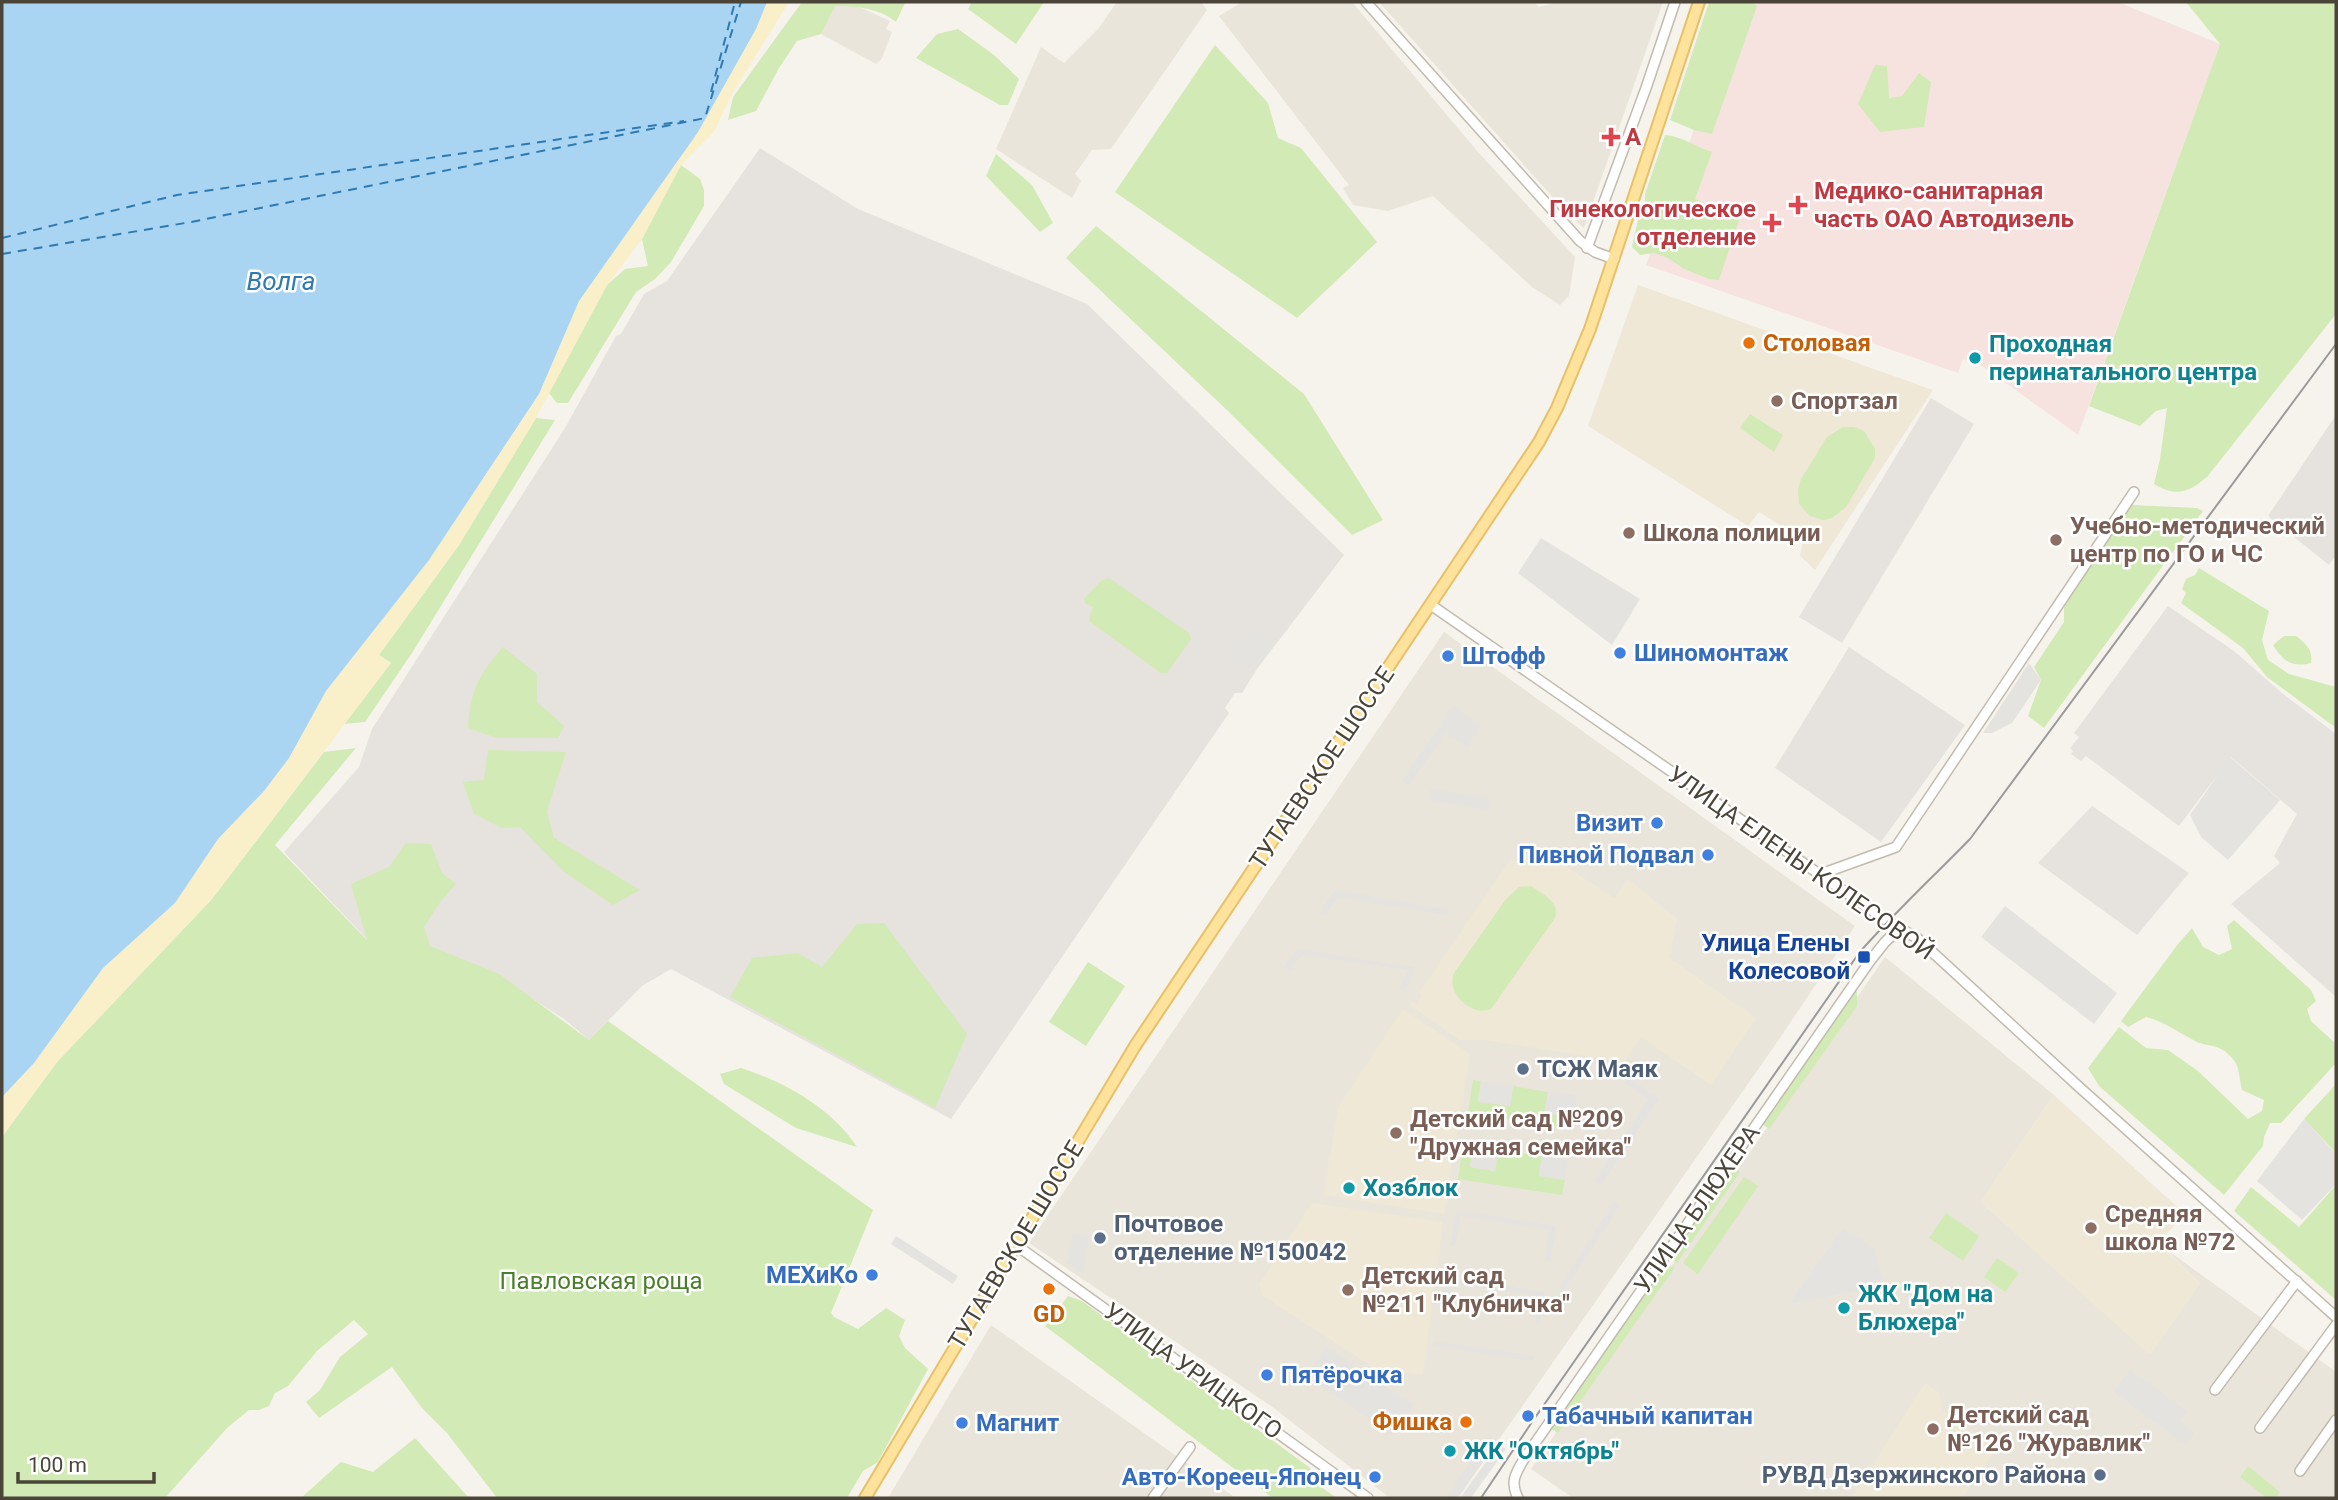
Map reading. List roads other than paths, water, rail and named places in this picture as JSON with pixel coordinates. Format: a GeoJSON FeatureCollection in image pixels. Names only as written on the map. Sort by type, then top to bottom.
{"type":"FeatureCollection","features":[{"type":"Feature","properties":{"kind":"main road","name":"ТУТАЕВСКОЕ ШОССЕ"},"geometry":{"type":"LineString","coordinates":[[866,1498],[1135,1046],[1539,442],[1573,370],[1614,259],[1699,2]]}},
{"type":"Feature","properties":{"kind":"street"},"geometry":{"type":"LineString","coordinates":[[1366,2],[1587,248],[1614,259]]}},
{"type":"Feature","properties":{"kind":"street"},"geometry":{"type":"LineString","coordinates":[[1587,248],[1675,2]]}},
{"type":"Feature","properties":{"kind":"street"},"geometry":{"type":"LineString","coordinates":[[1821,874],[1896,846],[2134,492]]}},
{"type":"Feature","properties":{"kind":"street","name":"УЛИЦА ЕЛЕНЫ КОЛЕСОВОЙ"},"geometry":{"type":"LineString","coordinates":[[1431,605],[1917,939],[2336,1317]]}},
{"type":"Feature","properties":{"kind":"street","name":"УЛИЦА БЛЮХЕРА"},"geometry":{"type":"LineString","coordinates":[[1518,1498],[1512,1484],[1524,1459],[1870,961],[1900,929]]}},
{"type":"Feature","properties":{"kind":"street","name":"УЛИЦА УРИЦКОГО"},"geometry":{"type":"LineString","coordinates":[[1016,1245],[1368,1498]]}},
{"type":"Feature","properties":{"kind":"street"},"geometry":{"type":"LineString","coordinates":[[2215,1390],[2297,1281]]}},
{"type":"Feature","properties":{"kind":"street"},"geometry":{"type":"LineString","coordinates":[[2259,1428],[2336,1325]]}},
{"type":"Feature","properties":{"kind":"street"},"geometry":{"type":"LineString","coordinates":[[2300,1471],[2336,1420]]}},
{"type":"Feature","properties":{"kind":"street"},"geometry":{"type":"LineString","coordinates":[[1153,1498],[1189,1447]]}},
{"type":"Feature","properties":{"kind":"water","name":"Волга"},"geometry":{"type":"Polygon","coordinates":[[[2,2],[767,2],[756,29],[698,132],[579,301],[539,394],[429,560],[326,691],[289,758],[264,791],[218,839],[175,903],[103,968],[34,1063],[2,1097],[2,2]]]}},
{"type":"Feature","properties":{"kind":"tram line"},"geometry":{"type":"LineString","coordinates":[[1481,1498],[1859,953],[1970,839],[2336,344]]}},
{"type":"Feature","properties":{"kind":"place","name":"А"},"geometry":{"type":"Point","coordinates":[1611,137]}},
{"type":"Feature","properties":{"kind":"place","name":"Медико-санитарная часть ОАО Автодизель"},"geometry":{"type":"Point","coordinates":[1798,205]}},
{"type":"Feature","properties":{"kind":"place","name":"Гинекологическое отделение"},"geometry":{"type":"Point","coordinates":[1772,223]}},
{"type":"Feature","properties":{"kind":"place","name":"Столовая"},"geometry":{"type":"Point","coordinates":[1749,343]}},
{"type":"Feature","properties":{"kind":"place","name":"Проходная перинатального центра"},"geometry":{"type":"Point","coordinates":[1975,358]}},
{"type":"Feature","properties":{"kind":"place","name":"Спортзал"},"geometry":{"type":"Point","coordinates":[1777,401]}},
{"type":"Feature","properties":{"kind":"place","name":"Школа полиции"},"geometry":{"type":"Point","coordinates":[1629,533]}},
{"type":"Feature","properties":{"kind":"place","name":"Учебно-методический центр по ГО и ЧС"},"geometry":{"type":"Point","coordinates":[2056,540]}},
{"type":"Feature","properties":{"kind":"place","name":"Шиномонтаж"},"geometry":{"type":"Point","coordinates":[1620,653]}},
{"type":"Feature","properties":{"kind":"place","name":"Штофф"},"geometry":{"type":"Point","coordinates":[1448,656]}},
{"type":"Feature","properties":{"kind":"place","name":"Визит"},"geometry":{"type":"Point","coordinates":[1657,823]}},
{"type":"Feature","properties":{"kind":"place","name":"Пивной Подвал"},"geometry":{"type":"Point","coordinates":[1708,855]}},
{"type":"Feature","properties":{"kind":"place","name":"Улица Елены Колесовой"},"geometry":{"type":"Point","coordinates":[1864,957]}},
{"type":"Feature","properties":{"kind":"place","name":"ТСЖ Маяк"},"geometry":{"type":"Point","coordinates":[1523,1069]}},
{"type":"Feature","properties":{"kind":"place","name":"Детский сад №209 \"Дружная семейка\""},"geometry":{"type":"Point","coordinates":[1396,1133]}},
{"type":"Feature","properties":{"kind":"place","name":"Хозблок"},"geometry":{"type":"Point","coordinates":[1349,1188]}},
{"type":"Feature","properties":{"kind":"place","name":"Средняя школа №72"},"geometry":{"type":"Point","coordinates":[2091,1228]}},
{"type":"Feature","properties":{"kind":"place","name":"Почтовое отделение №150042"},"geometry":{"type":"Point","coordinates":[1100,1238]}},
{"type":"Feature","properties":{"kind":"place","name":"МЕХиКо"},"geometry":{"type":"Point","coordinates":[872,1275]}},
{"type":"Feature","properties":{"kind":"place","name":"GD"},"geometry":{"type":"Point","coordinates":[1049,1289]}},
{"type":"Feature","properties":{"kind":"place","name":"Детский сад №211 \"Клубничка\""},"geometry":{"type":"Point","coordinates":[1348,1290]}},
{"type":"Feature","properties":{"kind":"place","name":"ЖК \"Дом на Блюхера\""},"geometry":{"type":"Point","coordinates":[1844,1308]}},
{"type":"Feature","properties":{"kind":"place","name":"Пятёрочка"},"geometry":{"type":"Point","coordinates":[1267,1375]}},
{"type":"Feature","properties":{"kind":"place","name":"Табачный капитан"},"geometry":{"type":"Point","coordinates":[1528,1416]}},
{"type":"Feature","properties":{"kind":"place","name":"Фишка"},"geometry":{"type":"Point","coordinates":[1466,1422]}},
{"type":"Feature","properties":{"kind":"place","name":"Магнит"},"geometry":{"type":"Point","coordinates":[962,1423]}},
{"type":"Feature","properties":{"kind":"place","name":"Детский сад №126 \"Журавлик\""},"geometry":{"type":"Point","coordinates":[1933,1429]}},
{"type":"Feature","properties":{"kind":"place","name":"ЖК \"Октябрь\""},"geometry":{"type":"Point","coordinates":[1450,1451]}},
{"type":"Feature","properties":{"kind":"place","name":"РУВД Дзержинского Района"},"geometry":{"type":"Point","coordinates":[2100,1475]}},
{"type":"Feature","properties":{"kind":"place","name":"Авто-Кореец-Японец"},"geometry":{"type":"Point","coordinates":[1375,1477]}},
{"type":"Feature","properties":{"kind":"park label","name":"Павловская роща"},"geometry":{"type":"Point","coordinates":[601,1281]}}]}
